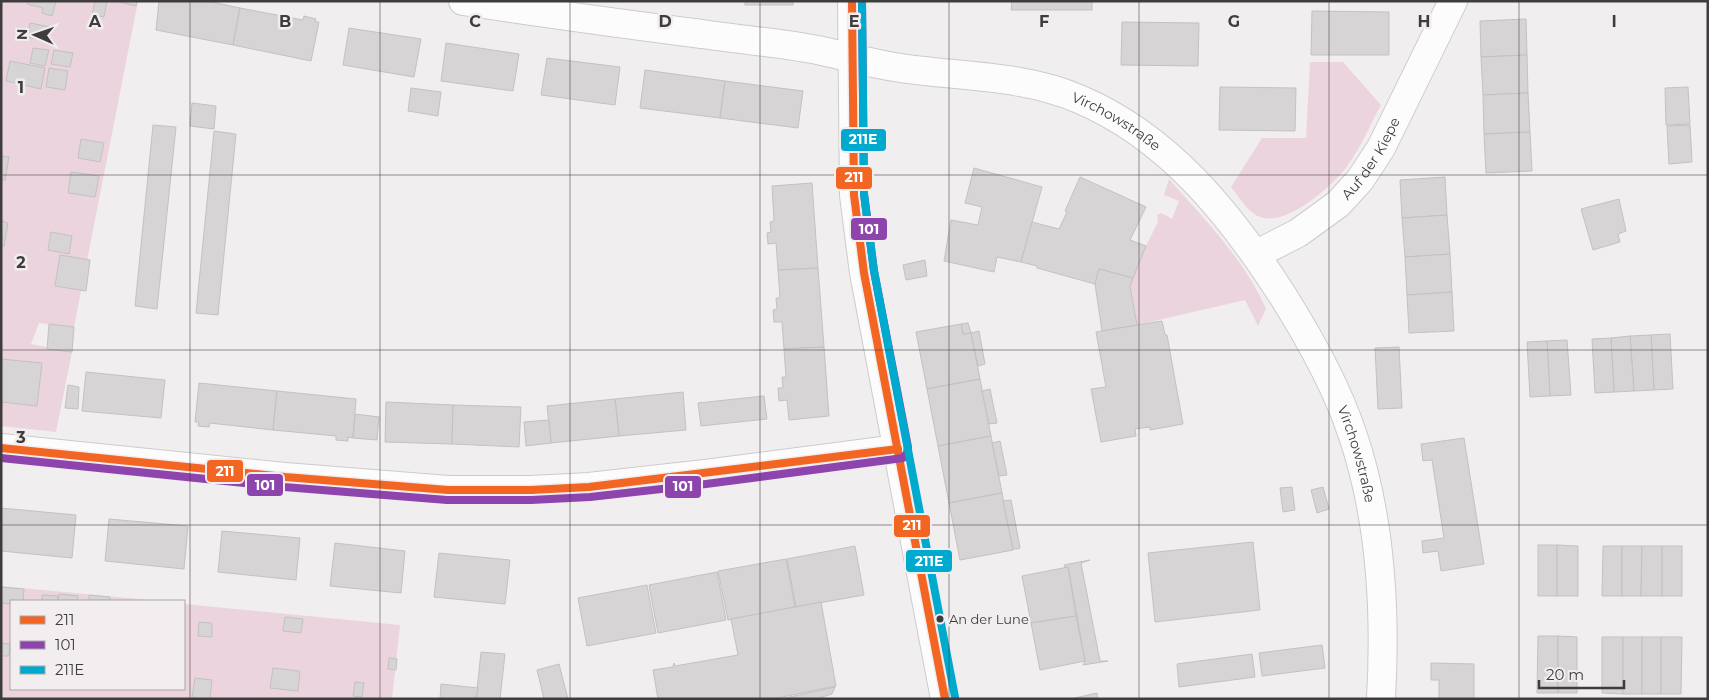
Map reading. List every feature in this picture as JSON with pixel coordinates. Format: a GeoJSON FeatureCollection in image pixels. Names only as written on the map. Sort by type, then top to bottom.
{"type":"FeatureCollection","features":[{"type":"Feature","properties":{"kind":"street","name":"Virchowstraße"},"geometry":{"type":"LineString","coordinates":[[463,1],[821,51],[894,67],[992,78],[1037,87],[1075,97],[1112,114],[1148,139],[1182,167],[1238,229],[1257,254],[1312,342],[1352,432],[1370,503],[1379,570],[1382,619],[1382,699]]}},
{"type":"Feature","properties":{"kind":"street"},"geometry":{"type":"LineString","coordinates":[[852,1],[854,195],[864,273],[945,699]]}},
{"type":"Feature","properties":{"kind":"street","name":"Auf der Kiepe"},"geometry":{"type":"LineString","coordinates":[[1257,254],[1298,233],[1338,204],[1360,180],[1382,148],[1447,9]]}},
{"type":"Feature","properties":{"kind":"street"},"geometry":{"type":"LineString","coordinates":[[1,448],[448,490],[522,490],[589,487],[898,449]]}},
{"type":"Feature","properties":{"kind":"shaded area"},"geometry":{"type":"Polygon","coordinates":[[[1,1],[138,1],[74,327],[39,323],[31,344],[72,352],[56,432],[1,426],[1,1]]]}},
{"type":"Feature","properties":{"kind":"shaded area"},"geometry":{"type":"Polygon","coordinates":[[[1310,62],[1343,62],[1381,105],[1353,158],[1341,174],[1318,195],[1291,213],[1277,218],[1264,218],[1253,213],[1231,187],[1262,138],[1306,138],[1310,62]]]}},
{"type":"Feature","properties":{"kind":"shaded area"},"geometry":{"type":"Polygon","coordinates":[[[1169,179],[1210,225],[1247,274],[1266,309],[1258,326],[1245,300],[1137,325],[1130,287],[1138,262],[1158,222],[1157,215],[1161,213],[1172,219],[1179,201],[1164,195],[1169,179]]]}},
{"type":"Feature","properties":{"kind":"shaded area"},"geometry":{"type":"Polygon","coordinates":[[[1,586],[148,600],[10,600],[10,690],[185,690],[185,604],[400,625],[392,699],[1,699],[1,586]]]}},
{"type":"Feature","properties":{"kind":"building"},"geometry":{"type":"Polygon","coordinates":[[[28,1],[56,1],[52,16],[42,13],[43,8],[27,4],[28,1]]]}},
{"type":"Feature","properties":{"kind":"building"},"geometry":{"type":"Polygon","coordinates":[[[95,1],[107,1],[104,17],[92,15],[95,1]]]}},
{"type":"Feature","properties":{"kind":"building"},"geometry":{"type":"Polygon","coordinates":[[[115,1],[137,1],[136,6],[115,1]]]}},
{"type":"Feature","properties":{"kind":"building"},"geometry":{"type":"Polygon","coordinates":[[[159,1],[207,1],[240,8],[233,45],[156,30],[159,1]]]}},
{"type":"Feature","properties":{"kind":"building"},"geometry":{"type":"Polygon","coordinates":[[[745,1],[793,1],[793,5],[745,5],[745,1]]]}},
{"type":"Feature","properties":{"kind":"building"},"geometry":{"type":"Polygon","coordinates":[[[1012,1],[1092,1],[1092,10],[1011,10],[1012,1]]]}},
{"type":"Feature","properties":{"kind":"building"},"geometry":{"type":"Polygon","coordinates":[[[240,8],[303,20],[304,16],[316,19],[315,22],[319,22],[311,61],[233,45],[240,8]]]}},
{"type":"Feature","properties":{"kind":"building"},"geometry":{"type":"Polygon","coordinates":[[[1312,11],[1389,12],[1389,55],[1311,55],[1312,11]]]}},
{"type":"Feature","properties":{"kind":"building"},"geometry":{"type":"Polygon","coordinates":[[[1526,19],[1527,55],[1481,57],[1480,21],[1526,19]]]}},
{"type":"Feature","properties":{"kind":"building"},"geometry":{"type":"Polygon","coordinates":[[[1122,22],[1199,23],[1198,66],[1121,65],[1122,22]]]}},
{"type":"Feature","properties":{"kind":"building"},"geometry":{"type":"Polygon","coordinates":[[[30,23],[50,27],[47,41],[27,37],[30,23]]]}},
{"type":"Feature","properties":{"kind":"building"},"geometry":{"type":"Polygon","coordinates":[[[349,28],[421,39],[414,77],[343,65],[349,28]]]}},
{"type":"Feature","properties":{"kind":"building"},"geometry":{"type":"Polygon","coordinates":[[[446,43],[519,54],[513,91],[441,81],[446,43]]]}},
{"type":"Feature","properties":{"kind":"building"},"geometry":{"type":"Polygon","coordinates":[[[33,48],[49,50],[45,66],[30,63],[33,48]]]}},
{"type":"Feature","properties":{"kind":"building"},"geometry":{"type":"Polygon","coordinates":[[[54,50],[73,53],[70,67],[51,64],[54,50]]]}},
{"type":"Feature","properties":{"kind":"building"},"geometry":{"type":"Polygon","coordinates":[[[1527,55],[1528,93],[1483,95],[1481,57],[1527,55]]]}},
{"type":"Feature","properties":{"kind":"building"},"geometry":{"type":"Polygon","coordinates":[[[547,58],[620,67],[615,105],[541,95],[547,58]]]}},
{"type":"Feature","properties":{"kind":"building"},"geometry":{"type":"Polygon","coordinates":[[[10,61],[45,68],[41,89],[6,81],[10,61]]]}},
{"type":"Feature","properties":{"kind":"building"},"geometry":{"type":"Polygon","coordinates":[[[49,68],[68,71],[65,90],[46,87],[49,68]]]}},
{"type":"Feature","properties":{"kind":"building"},"geometry":{"type":"Polygon","coordinates":[[[645,70],[725,81],[720,118],[640,108],[645,70]]]}},
{"type":"Feature","properties":{"kind":"building"},"geometry":{"type":"Polygon","coordinates":[[[725,81],[803,91],[798,128],[720,118],[725,81]]]}},
{"type":"Feature","properties":{"kind":"building"},"geometry":{"type":"Polygon","coordinates":[[[1220,87],[1296,88],[1295,131],[1219,130],[1220,87]]]}},
{"type":"Feature","properties":{"kind":"building"},"geometry":{"type":"Polygon","coordinates":[[[1688,87],[1690,124],[1666,125],[1665,88],[1688,87]]]}},
{"type":"Feature","properties":{"kind":"building"},"geometry":{"type":"Polygon","coordinates":[[[411,88],[441,92],[438,116],[408,111],[411,88]]]}},
{"type":"Feature","properties":{"kind":"building"},"geometry":{"type":"Polygon","coordinates":[[[1528,93],[1530,132],[1484,134],[1483,95],[1528,93]]]}},
{"type":"Feature","properties":{"kind":"building"},"geometry":{"type":"Polygon","coordinates":[[[192,103],[216,106],[214,129],[190,126],[192,103]]]}},
{"type":"Feature","properties":{"kind":"building"},"geometry":{"type":"Polygon","coordinates":[[[153,125],[176,127],[157,309],[135,306],[153,125]]]}},
{"type":"Feature","properties":{"kind":"building"},"geometry":{"type":"Polygon","coordinates":[[[1690,125],[1692,162],[1669,164],[1667,126],[1690,125]]]}},
{"type":"Feature","properties":{"kind":"building"},"geometry":{"type":"Polygon","coordinates":[[[214,131],[236,134],[218,315],[196,313],[214,131]]]}},
{"type":"Feature","properties":{"kind":"building"},"geometry":{"type":"Polygon","coordinates":[[[1530,132],[1532,171],[1486,173],[1484,134],[1530,132]]]}},
{"type":"Feature","properties":{"kind":"building"},"geometry":{"type":"Polygon","coordinates":[[[81,139],[104,143],[100,162],[78,158],[81,139]]]}},
{"type":"Feature","properties":{"kind":"building"},"geometry":{"type":"Polygon","coordinates":[[[1,156],[9,157],[5,180],[1,180],[1,156]]]}},
{"type":"Feature","properties":{"kind":"building"},"geometry":{"type":"Polygon","coordinates":[[[974,168],[1042,187],[1021,262],[997,257],[994,272],[944,261],[951,220],[978,225],[982,207],[965,203],[974,168]]]}},
{"type":"Feature","properties":{"kind":"building"},"geometry":{"type":"Polygon","coordinates":[[[71,172],[99,176],[95,197],[68,193],[71,172]]]}},
{"type":"Feature","properties":{"kind":"building"},"geometry":{"type":"Polygon","coordinates":[[[1080,177],[1146,207],[1130,240],[1146,246],[1133,278],[1099,269],[1095,284],[1021,262],[1032,222],[1059,229],[1080,177]]]}},
{"type":"Feature","properties":{"kind":"building"},"geometry":{"type":"Polygon","coordinates":[[[1445,177],[1447,215],[1402,218],[1400,180],[1445,177]]]}},
{"type":"Feature","properties":{"kind":"building"},"geometry":{"type":"Polygon","coordinates":[[[812,183],[818,268],[778,270],[776,243],[768,244],[767,233],[771,232],[770,222],[774,221],[772,186],[812,183]]]}},
{"type":"Feature","properties":{"kind":"building"},"geometry":{"type":"Polygon","coordinates":[[[1619,199],[1626,231],[1618,234],[1620,242],[1593,250],[1581,209],[1619,199]]]}},
{"type":"Feature","properties":{"kind":"building"},"geometry":{"type":"Polygon","coordinates":[[[1447,215],[1450,254],[1405,257],[1402,218],[1447,215]]]}},
{"type":"Feature","properties":{"kind":"building"},"geometry":{"type":"Polygon","coordinates":[[[1,221],[8,223],[4,246],[1,246],[1,221]]]}},
{"type":"Feature","properties":{"kind":"building"},"geometry":{"type":"Polygon","coordinates":[[[51,232],[72,236],[69,254],[48,250],[51,232]]]}},
{"type":"Feature","properties":{"kind":"building"},"geometry":{"type":"Polygon","coordinates":[[[1450,254],[1452,292],[1407,295],[1405,257],[1450,254]]]}},
{"type":"Feature","properties":{"kind":"building"},"geometry":{"type":"Polygon","coordinates":[[[60,255],[90,260],[86,291],[55,286],[60,255]]]}},
{"type":"Feature","properties":{"kind":"building"},"geometry":{"type":"Polygon","coordinates":[[[925,260],[927,276],[906,280],[903,265],[925,260]]]}},
{"type":"Feature","properties":{"kind":"building"},"geometry":{"type":"Polygon","coordinates":[[[818,268],[824,347],[784,349],[782,322],[774,322],[773,310],[777,309],[776,298],[780,298],[778,270],[818,268]]]}},
{"type":"Feature","properties":{"kind":"building"},"geometry":{"type":"Polygon","coordinates":[[[1099,269],[1133,278],[1130,287],[1137,325],[1102,331],[1095,284],[1099,269]]]}},
{"type":"Feature","properties":{"kind":"building"},"geometry":{"type":"Polygon","coordinates":[[[1452,292],[1454,331],[1409,333],[1407,295],[1452,292]]]}},
{"type":"Feature","properties":{"kind":"building"},"geometry":{"type":"Polygon","coordinates":[[[1162,321],[1165,335],[1167,335],[1183,424],[1150,430],[1150,427],[1135,429],[1136,436],[1101,442],[1091,389],[1106,387],[1096,332],[1162,321]]]}},
{"type":"Feature","properties":{"kind":"building"},"geometry":{"type":"Polygon","coordinates":[[[968,323],[971,333],[963,334],[961,324],[968,323]]]}},
{"type":"Feature","properties":{"kind":"building"},"geometry":{"type":"Polygon","coordinates":[[[49,324],[74,327],[72,352],[47,349],[49,324]]]}},
{"type":"Feature","properties":{"kind":"building"},"geometry":{"type":"Polygon","coordinates":[[[961,324],[963,334],[971,333],[980,379],[927,389],[916,332],[961,324]]]}},
{"type":"Feature","properties":{"kind":"building"},"geometry":{"type":"Polygon","coordinates":[[[979,331],[985,364],[978,366],[971,333],[979,331]]]}},
{"type":"Feature","properties":{"kind":"building"},"geometry":{"type":"Polygon","coordinates":[[[1670,334],[1673,389],[1654,390],[1651,335],[1670,334]]]}},
{"type":"Feature","properties":{"kind":"building"},"geometry":{"type":"Polygon","coordinates":[[[1651,335],[1654,390],[1634,391],[1630,336],[1651,335]]]}},
{"type":"Feature","properties":{"kind":"building"},"geometry":{"type":"Polygon","coordinates":[[[1630,336],[1634,391],[1614,392],[1611,338],[1630,336]]]}},
{"type":"Feature","properties":{"kind":"building"},"geometry":{"type":"Polygon","coordinates":[[[1611,338],[1614,392],[1595,393],[1592,339],[1611,338]]]}},
{"type":"Feature","properties":{"kind":"building"},"geometry":{"type":"Polygon","coordinates":[[[1567,340],[1571,395],[1550,396],[1547,341],[1567,340]]]}},
{"type":"Feature","properties":{"kind":"building"},"geometry":{"type":"Polygon","coordinates":[[[1547,341],[1550,396],[1530,397],[1527,342],[1547,341]]]}},
{"type":"Feature","properties":{"kind":"building"},"geometry":{"type":"Polygon","coordinates":[[[824,347],[829,416],[789,420],[787,400],[779,401],[778,388],[783,388],[782,377],[786,377],[784,349],[824,347]]]}},
{"type":"Feature","properties":{"kind":"building"},"geometry":{"type":"Polygon","coordinates":[[[1399,347],[1402,408],[1378,409],[1375,348],[1399,347]]]}},
{"type":"Feature","properties":{"kind":"building"},"geometry":{"type":"Polygon","coordinates":[[[1,359],[42,363],[37,406],[1,402],[1,359]]]}},
{"type":"Feature","properties":{"kind":"building"},"geometry":{"type":"Polygon","coordinates":[[[86,372],[165,380],[161,418],[82,411],[86,372]]]}},
{"type":"Feature","properties":{"kind":"building"},"geometry":{"type":"Polygon","coordinates":[[[980,379],[991,436],[938,446],[927,389],[980,379]]]}},
{"type":"Feature","properties":{"kind":"building"},"geometry":{"type":"Polygon","coordinates":[[[199,383],[277,391],[273,430],[210,423],[209,427],[198,426],[199,422],[195,422],[199,383]]]}},
{"type":"Feature","properties":{"kind":"building"},"geometry":{"type":"Polygon","coordinates":[[[68,385],[79,387],[78,409],[65,408],[68,385]]]}},
{"type":"Feature","properties":{"kind":"building"},"geometry":{"type":"Polygon","coordinates":[[[990,389],[997,423],[989,424],[982,391],[990,389]]]}},
{"type":"Feature","properties":{"kind":"building"},"geometry":{"type":"Polygon","coordinates":[[[277,391],[356,399],[353,438],[348,437],[348,441],[336,440],[336,436],[273,430],[277,391]]]}},
{"type":"Feature","properties":{"kind":"building"},"geometry":{"type":"Polygon","coordinates":[[[683,392],[686,430],[619,436],[615,399],[683,392]]]}},
{"type":"Feature","properties":{"kind":"building"},"geometry":{"type":"Polygon","coordinates":[[[764,396],[767,419],[701,426],[698,403],[764,396]]]}},
{"type":"Feature","properties":{"kind":"building"},"geometry":{"type":"Polygon","coordinates":[[[615,399],[619,436],[551,443],[547,406],[615,399]]]}},
{"type":"Feature","properties":{"kind":"building"},"geometry":{"type":"Polygon","coordinates":[[[386,402],[453,405],[452,444],[385,442],[386,402]]]}},
{"type":"Feature","properties":{"kind":"building"},"geometry":{"type":"Polygon","coordinates":[[[453,405],[521,407],[519,447],[452,444],[453,405]]]}},
{"type":"Feature","properties":{"kind":"building"},"geometry":{"type":"Polygon","coordinates":[[[355,414],[379,417],[377,440],[353,438],[355,414]]]}},
{"type":"Feature","properties":{"kind":"building"},"geometry":{"type":"Polygon","coordinates":[[[549,420],[551,443],[526,446],[524,422],[549,420]]]}},
{"type":"Feature","properties":{"kind":"building"},"geometry":{"type":"Polygon","coordinates":[[[991,436],[1002,493],[949,503],[938,446],[991,436]]]}},
{"type":"Feature","properties":{"kind":"building"},"geometry":{"type":"Polygon","coordinates":[[[1464,438],[1484,564],[1441,571],[1438,551],[1423,553],[1422,541],[1444,538],[1432,460],[1423,461],[1421,444],[1464,438]]]}},
{"type":"Feature","properties":{"kind":"building"},"geometry":{"type":"Polygon","coordinates":[[[1000,441],[1007,475],[999,476],[992,443],[1000,441]]]}},
{"type":"Feature","properties":{"kind":"building"},"geometry":{"type":"Polygon","coordinates":[[[1292,487],[1295,510],[1283,512],[1280,488],[1292,487]]]}},
{"type":"Feature","properties":{"kind":"building"},"geometry":{"type":"Polygon","coordinates":[[[1323,487],[1329,509],[1317,513],[1311,490],[1323,487]]]}},
{"type":"Feature","properties":{"kind":"building"},"geometry":{"type":"Polygon","coordinates":[[[1002,493],[1013,550],[960,560],[949,503],[1002,493]]]}},
{"type":"Feature","properties":{"kind":"building"},"geometry":{"type":"Polygon","coordinates":[[[1011,500],[1020,548],[1018,549],[1013,549],[1003,501],[1011,500]]]}},
{"type":"Feature","properties":{"kind":"building"},"geometry":{"type":"Polygon","coordinates":[[[1,508],[76,515],[72,558],[1,551],[1,508]]]}},
{"type":"Feature","properties":{"kind":"building"},"geometry":{"type":"Polygon","coordinates":[[[109,519],[188,526],[184,569],[105,561],[109,519]]]}},
{"type":"Feature","properties":{"kind":"building"},"geometry":{"type":"Polygon","coordinates":[[[222,531],[300,538],[296,580],[218,572],[222,531]]]}},
{"type":"Feature","properties":{"kind":"building"},"geometry":{"type":"Polygon","coordinates":[[[1253,542],[1260,610],[1155,622],[1148,553],[1253,542]]]}},
{"type":"Feature","properties":{"kind":"building"},"geometry":{"type":"Polygon","coordinates":[[[335,543],[405,551],[401,593],[330,586],[335,543]]]}},
{"type":"Feature","properties":{"kind":"building"},"geometry":{"type":"Polygon","coordinates":[[[1538,545],[1557,545],[1557,596],[1538,596],[1538,545]]]}},
{"type":"Feature","properties":{"kind":"building"},"geometry":{"type":"Polygon","coordinates":[[[1557,545],[1578,546],[1578,596],[1557,596],[1557,545]]]}},
{"type":"Feature","properties":{"kind":"building"},"geometry":{"type":"Polygon","coordinates":[[[855,546],[864,595],[796,607],[787,559],[855,546]]]}},
{"type":"Feature","properties":{"kind":"building"},"geometry":{"type":"Polygon","coordinates":[[[1603,546],[1622,546],[1622,596],[1602,596],[1603,546]]]}},
{"type":"Feature","properties":{"kind":"building"},"geometry":{"type":"Polygon","coordinates":[[[1622,546],[1642,546],[1641,596],[1622,596],[1622,546]]]}},
{"type":"Feature","properties":{"kind":"building"},"geometry":{"type":"Polygon","coordinates":[[[1642,546],[1662,546],[1662,596],[1641,596],[1642,546]]]}},
{"type":"Feature","properties":{"kind":"building"},"geometry":{"type":"Polygon","coordinates":[[[1662,546],[1682,546],[1682,596],[1662,596],[1662,546]]]}},
{"type":"Feature","properties":{"kind":"building"},"geometry":{"type":"Polygon","coordinates":[[[439,553],[510,560],[505,604],[434,597],[439,553]]]}},
{"type":"Feature","properties":{"kind":"building"},"geometry":{"type":"Polygon","coordinates":[[[786,559],[795,607],[728,620],[718,571],[786,559]]]}},
{"type":"Feature","properties":{"kind":"building"},"geometry":{"type":"Polygon","coordinates":[[[1090,560],[1081,563],[1100,661],[1108,661],[1083,665],[1085,661],[1068,567],[1065,568],[1064,565],[1090,560]]]}},
{"type":"Feature","properties":{"kind":"building"},"geometry":{"type":"Polygon","coordinates":[[[1068,567],[1076,616],[1031,623],[1022,576],[1068,567]]]}},
{"type":"Feature","properties":{"kind":"building"},"geometry":{"type":"Polygon","coordinates":[[[717,572],[726,620],[658,633],[649,585],[717,572]]]}},
{"type":"Feature","properties":{"kind":"building"},"geometry":{"type":"Polygon","coordinates":[[[647,585],[656,633],[587,646],[578,598],[647,585]]]}},
{"type":"Feature","properties":{"kind":"building"},"geometry":{"type":"Polygon","coordinates":[[[1,587],[24,589],[23,600],[10,600],[10,604],[1,603],[1,587]]]}},
{"type":"Feature","properties":{"kind":"building"},"geometry":{"type":"Polygon","coordinates":[[[59,594],[78,596],[77,600],[58,600],[59,594]]]}},
{"type":"Feature","properties":{"kind":"building"},"geometry":{"type":"Polygon","coordinates":[[[42,595],[58,596],[57,600],[42,600],[42,595]]]}},
{"type":"Feature","properties":{"kind":"building"},"geometry":{"type":"Polygon","coordinates":[[[89,595],[110,597],[110,600],[89,600],[89,595]]]}},
{"type":"Feature","properties":{"kind":"building"},"geometry":{"type":"Polygon","coordinates":[[[821,602],[836,686],[773,699],[658,699],[653,670],[673,667],[674,663],[675,666],[738,655],[731,619],[821,602]]]}},
{"type":"Feature","properties":{"kind":"building"},"geometry":{"type":"Polygon","coordinates":[[[1076,616],[1085,661],[1040,670],[1031,623],[1076,616]]]}},
{"type":"Feature","properties":{"kind":"building"},"geometry":{"type":"Polygon","coordinates":[[[285,617],[303,619],[301,633],[283,631],[285,617]]]}},
{"type":"Feature","properties":{"kind":"building"},"geometry":{"type":"Polygon","coordinates":[[[199,622],[212,623],[212,637],[198,636],[199,622]]]}},
{"type":"Feature","properties":{"kind":"building"},"geometry":{"type":"Polygon","coordinates":[[[1538,636],[1558,636],[1558,693],[1537,693],[1538,636]]]}},
{"type":"Feature","properties":{"kind":"building"},"geometry":{"type":"Polygon","coordinates":[[[1558,636],[1577,637],[1577,693],[1558,693],[1558,636]]]}},
{"type":"Feature","properties":{"kind":"building"},"geometry":{"type":"Polygon","coordinates":[[[1602,637],[1623,637],[1623,694],[1602,693],[1602,637]]]}},
{"type":"Feature","properties":{"kind":"building"},"geometry":{"type":"Polygon","coordinates":[[[1623,637],[1642,637],[1642,694],[1623,694],[1623,637]]]}},
{"type":"Feature","properties":{"kind":"building"},"geometry":{"type":"Polygon","coordinates":[[[1642,637],[1661,637],[1661,694],[1642,694],[1642,637]]]}},
{"type":"Feature","properties":{"kind":"building"},"geometry":{"type":"Polygon","coordinates":[[[1661,637],[1682,637],[1681,694],[1661,694],[1661,637]]]}},
{"type":"Feature","properties":{"kind":"building"},"geometry":{"type":"Polygon","coordinates":[[[1,643],[10,644],[9,656],[1,656],[1,643]]]}},
{"type":"Feature","properties":{"kind":"building"},"geometry":{"type":"Polygon","coordinates":[[[1322,645],[1325,668],[1262,676],[1259,653],[1322,645]]]}},
{"type":"Feature","properties":{"kind":"building"},"geometry":{"type":"Polygon","coordinates":[[[481,652],[505,654],[500,699],[476,699],[481,652]]]}},
{"type":"Feature","properties":{"kind":"building"},"geometry":{"type":"Polygon","coordinates":[[[1252,654],[1255,677],[1179,687],[1177,664],[1252,654]]]}},
{"type":"Feature","properties":{"kind":"building"},"geometry":{"type":"Polygon","coordinates":[[[389,658],[397,659],[396,670],[388,669],[389,658]]]}},
{"type":"Feature","properties":{"kind":"building"},"geometry":{"type":"Polygon","coordinates":[[[1431,663],[1474,664],[1474,699],[1439,699],[1439,680],[1431,680],[1431,663]]]}},
{"type":"Feature","properties":{"kind":"building"},"geometry":{"type":"Polygon","coordinates":[[[559,664],[568,699],[544,699],[537,670],[559,664]]]}},
{"type":"Feature","properties":{"kind":"building"},"geometry":{"type":"Polygon","coordinates":[[[273,668],[300,671],[298,691],[270,688],[273,668]]]}},
{"type":"Feature","properties":{"kind":"building"},"geometry":{"type":"Polygon","coordinates":[[[195,678],[212,680],[210,699],[192,698],[195,678]]]}},
{"type":"Feature","properties":{"kind":"building"},"geometry":{"type":"Polygon","coordinates":[[[355,682],[364,683],[362,697],[353,696],[355,682]]]}},
{"type":"Feature","properties":{"kind":"building"},"geometry":{"type":"Polygon","coordinates":[[[441,684],[478,688],[476,699],[440,699],[441,684]]]}},
{"type":"Feature","properties":{"kind":"building"},"geometry":{"type":"Polygon","coordinates":[[[835,687],[832,694],[816,699],[781,699],[835,687]]]}},
{"type":"Feature","properties":{"kind":"building"},"geometry":{"type":"Polygon","coordinates":[[[1097,693],[1098,699],[1070,699],[1097,693]]]}},
{"type":"Feature","properties":{"kind":"transit line","name":"211"},"geometry":{"type":"LineString","coordinates":[[852,1],[854,195],[864,273],[945,699]]}},
{"type":"Feature","properties":{"kind":"transit line","name":"101"},"geometry":{"type":"LineString","coordinates":[[1,458],[284,487],[447,500],[531,500],[590,497],[903,458],[907,453],[908,447],[874,271],[864,194],[862,1]]}},
{"type":"Feature","properties":{"kind":"transit line","name":"211E"},"geometry":{"type":"LineString","coordinates":[[862,1],[864,194],[874,271],[955,697]]}},
{"type":"Feature","properties":{"kind":"transit line","name":"211"},"geometry":{"type":"LineString","coordinates":[[1,448],[285,477],[448,490],[531,490],[589,487],[898,449]]}},
{"type":"Feature","properties":{"kind":"place","name":"An der Lune"},"geometry":{"type":"Point","coordinates":[940,619]}}]}
